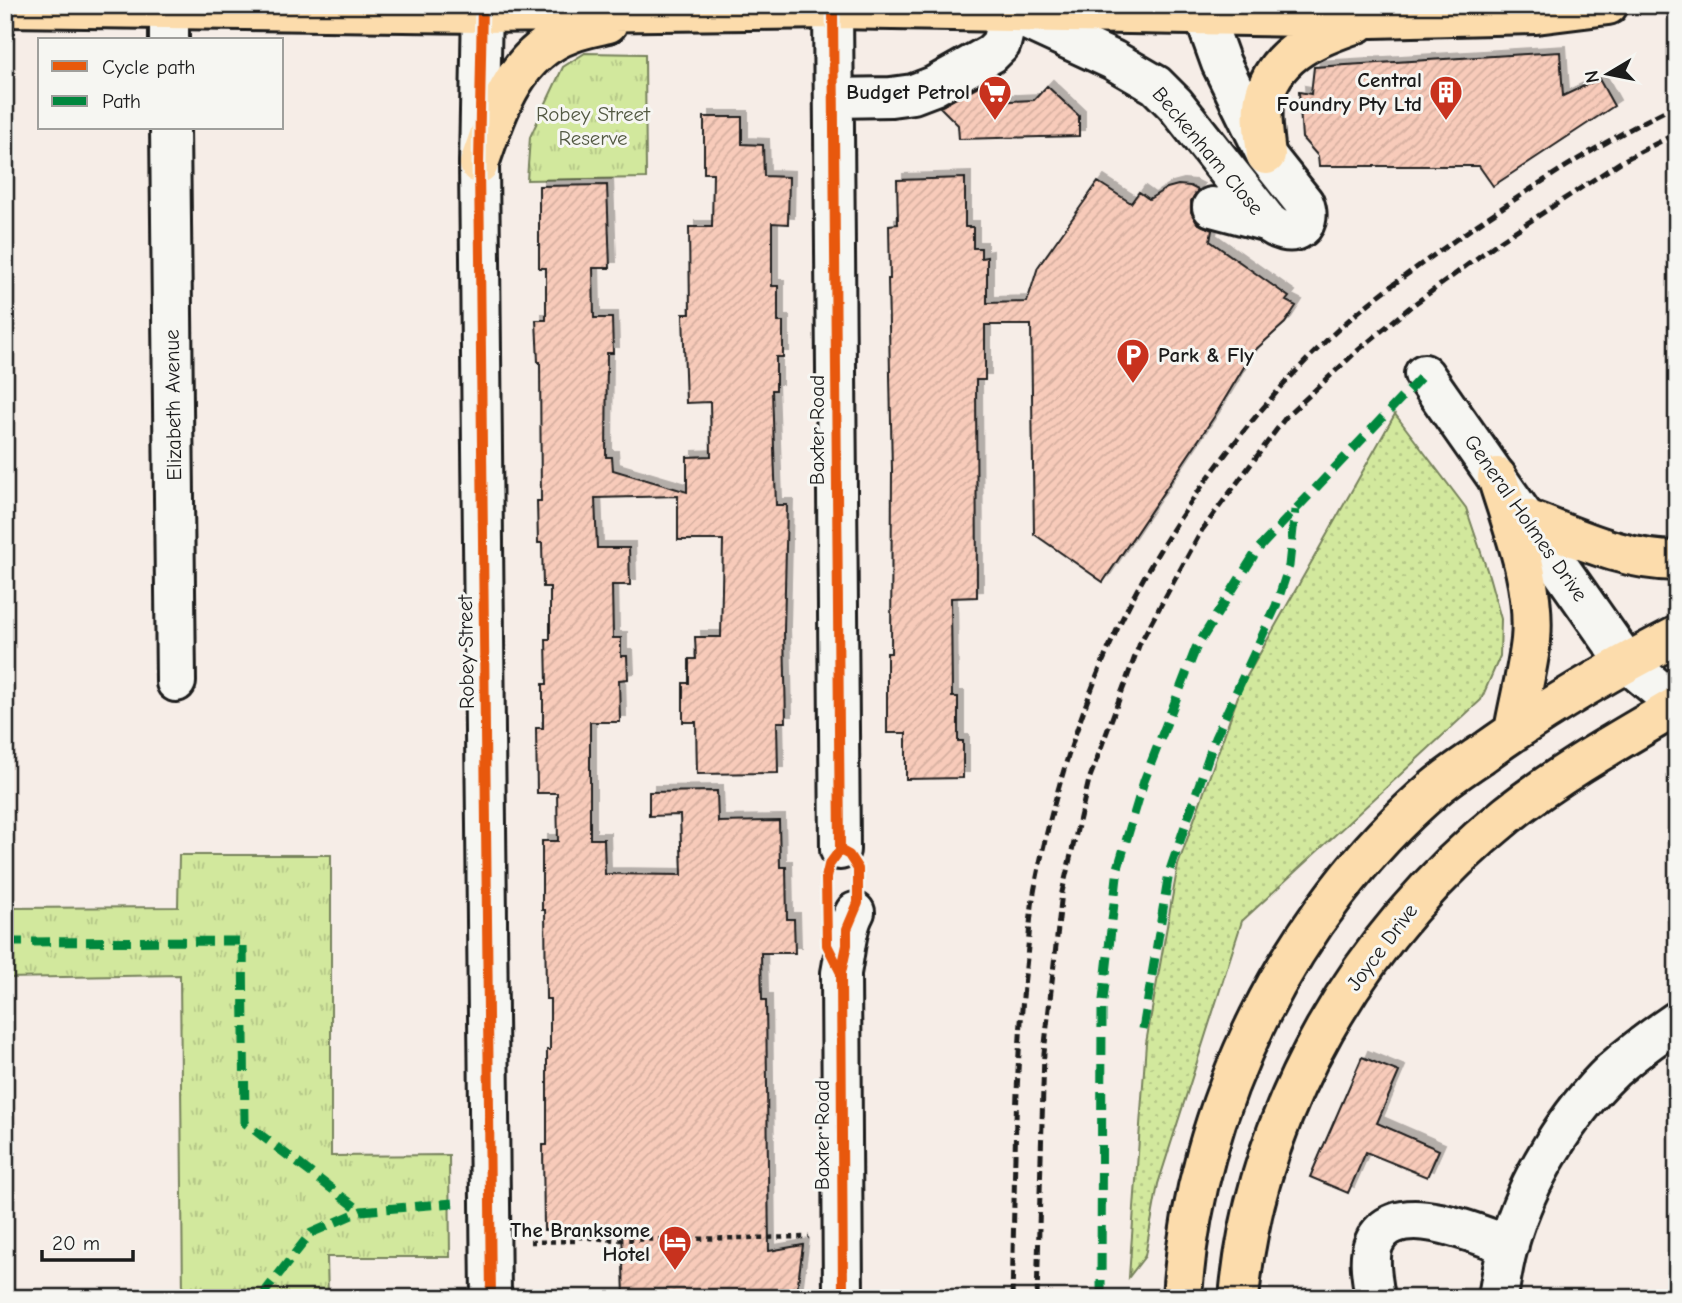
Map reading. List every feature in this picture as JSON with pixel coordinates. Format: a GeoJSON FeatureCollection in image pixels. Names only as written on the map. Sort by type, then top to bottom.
{"type":"FeatureCollection","features":[{"type":"Feature","properties":{"kind":"main road"},"geometry":{"type":"LineString","coordinates":[[5,7],[169,25],[482,9],[1009,12],[1201,9],[1372,18],[1536,14],[1608,5]]}},
{"type":"Feature","properties":{"kind":"main road"},"geometry":{"type":"LineString","coordinates":[[479,164],[498,107],[516,77],[548,44],[570,33],[617,20],[675,9]]}},
{"type":"Feature","properties":{"kind":"main road"},"geometry":{"type":"LineString","coordinates":[[1266,155],[1263,118],[1265,95],[1274,73],[1286,57],[1310,42],[1372,18]]}},
{"type":"Feature","properties":{"kind":"main road"},"geometry":{"type":"LineString","coordinates":[[1497,477],[1528,578],[1531,614],[1531,641],[1514,731]]}},
{"type":"Feature","properties":{"kind":"main road"},"geometry":{"type":"LineString","coordinates":[[1527,519],[1612,551],[1677,561]]}},
{"type":"Feature","properties":{"kind":"main road"},"geometry":{"type":"LineString","coordinates":[[1182,1298],[1201,1173],[1216,1121],[1253,1027],[1283,971],[1342,887],[1410,810],[1437,786],[1560,700],[1677,636]]}},
{"type":"Feature","properties":{"kind":"main road","name":"Joyce Drive"},"geometry":{"type":"LineString","coordinates":[[1239,1298],[1250,1228],[1263,1176],[1281,1123],[1329,1022],[1356,977],[1384,939],[1429,887],[1509,814],[1599,752],[1677,706]]}},
{"type":"Feature","properties":{"kind":"street","name":"Robey Street"},"geometry":{"type":"LineString","coordinates":[[482,9],[479,164],[491,1298]]}},
{"type":"Feature","properties":{"kind":"street","name":"Baxter Road"},"geometry":{"type":"LineString","coordinates":[[833,9],[840,850]]}},
{"type":"Feature","properties":{"kind":"street","name":"Beckenham Close"},"geometry":{"type":"LineString","coordinates":[[1009,12],[1113,60],[1156,85],[1175,104],[1268,222],[1283,233],[1295,231],[1304,223],[1307,209],[1266,155],[1221,63],[1201,9]]}},
{"type":"Feature","properties":{"kind":"street"},"geometry":{"type":"LineString","coordinates":[[834,98],[891,97],[913,94],[934,86],[991,54],[1000,44],[1009,12]]}},
{"type":"Feature","properties":{"kind":"street","name":"Elizabeth Avenue"},"geometry":{"type":"LineString","coordinates":[[170,130],[177,682]]}},
{"type":"Feature","properties":{"kind":"street"},"geometry":{"type":"LineString","coordinates":[[1212,207],[1268,222]]}},
{"type":"Feature","properties":{"kind":"street","name":"General Holmes Drive"},"geometry":{"type":"LineString","coordinates":[[1424,374],[1626,662],[1677,706]]}},
{"type":"Feature","properties":{"kind":"street","name":"Baxter Road"},"geometry":{"type":"LineString","coordinates":[[843,1298],[841,973],[847,945],[847,929],[855,912]]}},
{"type":"Feature","properties":{"kind":"street"},"geometry":{"type":"LineString","coordinates":[[1498,1298],[1509,1245],[1525,1199],[1543,1162],[1587,1098],[1612,1071],[1677,1020]]}},
{"type":"Feature","properties":{"kind":"street"},"geometry":{"type":"LineString","coordinates":[[1641,1046],[1677,1029]]}},
{"type":"Feature","properties":{"kind":"street"},"geometry":{"type":"LineString","coordinates":[[1365,1289],[1373,1244],[1391,1224],[1401,1220],[1430,1222],[1509,1245]]}},
{"type":"Feature","properties":{"kind":"path"},"geometry":{"type":"LineString","coordinates":[[530,1242],[575,1241],[579,1237],[617,1240],[809,1237]]}},
{"type":"Feature","properties":{"kind":"green space","name":"Robey Street Reserve"},"geometry":{"type":"Polygon","coordinates":[[[585,53],[645,54],[646,178],[527,180],[530,137],[563,67],[585,53]]]}},
{"type":"Feature","properties":{"kind":"green space"},"geometry":{"type":"Polygon","coordinates":[[[1395,414],[1466,508],[1501,619],[1500,656],[1481,700],[1242,921],[1158,1184],[1145,1256],[1129,1277],[1146,1043],[1178,865],[1242,685],[1395,414]]]}},
{"type":"Feature","properties":{"kind":"green space"},"geometry":{"type":"Polygon","coordinates":[[[179,855],[331,855],[331,1156],[449,1155],[450,1257],[327,1257],[328,1298],[183,1298],[180,975],[5,978],[5,908],[178,907],[179,855]]]}},
{"type":"Feature","properties":{"kind":"building","name":"Central Foundry Pty Ltd"},"geometry":{"type":"Polygon","coordinates":[[[1560,52],[1563,96],[1599,79],[1614,106],[1493,186],[1479,166],[1319,166],[1318,156],[1302,138],[1299,92],[1311,94],[1314,67],[1560,52]]]}},
{"type":"Feature","properties":{"kind":"building"},"geometry":{"type":"Polygon","coordinates":[[[980,85],[988,102],[1034,100],[1047,86],[1079,116],[1079,136],[959,139],[958,125],[940,107],[980,85]]]}},
{"type":"Feature","properties":{"kind":"building"},"geometry":{"type":"Polygon","coordinates":[[[704,117],[742,117],[742,144],[763,145],[764,176],[789,177],[788,224],[772,223],[772,286],[778,286],[778,322],[783,322],[783,357],[776,357],[776,390],[772,390],[776,505],[787,505],[784,631],[786,722],[777,722],[778,773],[697,774],[696,722],[683,722],[683,683],[689,683],[689,659],[696,659],[695,637],[721,637],[723,540],[678,540],[678,496],[595,498],[597,548],[629,548],[630,585],[612,585],[613,638],[621,638],[621,656],[627,656],[628,679],[619,680],[620,722],[590,722],[590,839],[604,839],[605,874],[682,875],[680,815],[649,816],[649,792],[717,791],[718,822],[779,821],[780,867],[786,867],[787,919],[794,919],[795,953],[761,953],[762,1000],[766,1000],[769,1251],[803,1245],[796,1298],[624,1298],[622,1229],[544,1230],[543,1145],[547,1145],[550,999],[546,999],[542,841],[558,841],[557,793],[537,793],[536,728],[543,728],[543,684],[547,684],[546,639],[550,639],[550,587],[543,587],[542,543],[538,543],[537,501],[541,501],[540,362],[536,320],[546,320],[546,268],[539,268],[539,186],[607,185],[610,268],[593,268],[594,318],[612,318],[613,353],[607,353],[606,457],[612,457],[613,470],[687,492],[687,457],[711,456],[710,402],[686,403],[683,314],[690,314],[689,227],[712,227],[713,173],[704,173],[704,117]]]}},
{"type":"Feature","properties":{"kind":"building"},"geometry":{"type":"Polygon","coordinates":[[[965,178],[965,227],[973,227],[973,248],[981,248],[981,258],[987,257],[987,303],[1027,302],[1038,267],[1098,182],[1131,203],[1139,192],[1149,199],[1178,185],[1198,190],[1191,201],[1191,212],[1197,223],[1212,230],[1210,241],[1289,297],[1286,301],[1296,306],[1285,323],[1253,352],[1214,417],[1103,582],[1034,534],[1031,325],[985,325],[985,380],[976,380],[977,597],[951,598],[952,697],[958,697],[958,741],[963,741],[963,778],[906,779],[906,733],[887,733],[887,653],[891,653],[892,470],[889,225],[898,224],[897,180],[965,178]]]}},
{"type":"Feature","properties":{"kind":"building"},"geometry":{"type":"Polygon","coordinates":[[[1362,1057],[1399,1072],[1377,1123],[1439,1150],[1427,1177],[1366,1152],[1348,1193],[1310,1177],[1362,1057]]]}},
{"type":"Feature","properties":{"kind":"railway"},"geometry":{"type":"LineString","coordinates":[[1012,1298],[1019,1050],[1035,887],[1049,822],[1078,727],[1115,634],[1134,595],[1209,477],[1268,403],[1329,338],[1382,293],[1524,193],[1599,147],[1677,105]]}},
{"type":"Feature","properties":{"kind":"railway"},"geometry":{"type":"LineString","coordinates":[[1037,1298],[1044,1053],[1062,892],[1089,780],[1140,643],[1202,530],[1286,417],[1356,352],[1409,308],[1500,241],[1622,161],[1677,133]]}},
{"type":"Feature","properties":{"kind":"marked path"},"geometry":{"type":"LineString","coordinates":[[1101,1298],[1102,1009],[1118,868],[1144,781],[1196,648],[1258,549],[1424,374]]}},
{"type":"Feature","properties":{"kind":"marked path"},"geometry":{"type":"LineString","coordinates":[[1143,1029],[1169,873],[1215,738],[1276,606],[1289,566],[1295,510]]}},
{"type":"Feature","properties":{"kind":"marked path"},"geometry":{"type":"LineString","coordinates":[[5,942],[243,941],[245,1123],[361,1211]]}},
{"type":"Feature","properties":{"kind":"marked path"},"geometry":{"type":"LineString","coordinates":[[263,1298],[267,1289],[311,1233],[361,1211],[453,1203]]}},
{"type":"Feature","properties":{"kind":"cycle path"},"geometry":{"type":"LineString","coordinates":[[482,5],[479,164],[491,1298]]}},
{"type":"Feature","properties":{"kind":"cycle path"},"geometry":{"type":"LineString","coordinates":[[833,9],[840,850]]}},
{"type":"Feature","properties":{"kind":"cycle path"},"geometry":{"type":"LineString","coordinates":[[840,850],[849,855],[858,869],[858,903],[847,929],[847,945],[841,973],[843,1298]]}},
{"type":"Feature","properties":{"kind":"cycle path"},"geometry":{"type":"LineString","coordinates":[[840,850],[829,865],[826,878],[827,945],[841,973]]}},
{"type":"Feature","properties":{"kind":"place","name":"Budget Petrol"},"geometry":{"type":"Point","coordinates":[995,122]}},
{"type":"Feature","properties":{"kind":"place","name":"Central Foundry Pty Ltd"},"geometry":{"type":"Point","coordinates":[1446,122]}},
{"type":"Feature","properties":{"kind":"place","name":"Park & Fly"},"geometry":{"type":"Point","coordinates":[1133,385]}},
{"type":"Feature","properties":{"kind":"place","name":"The Branksome Hotel"},"geometry":{"type":"Point","coordinates":[675,1272]}}]}
